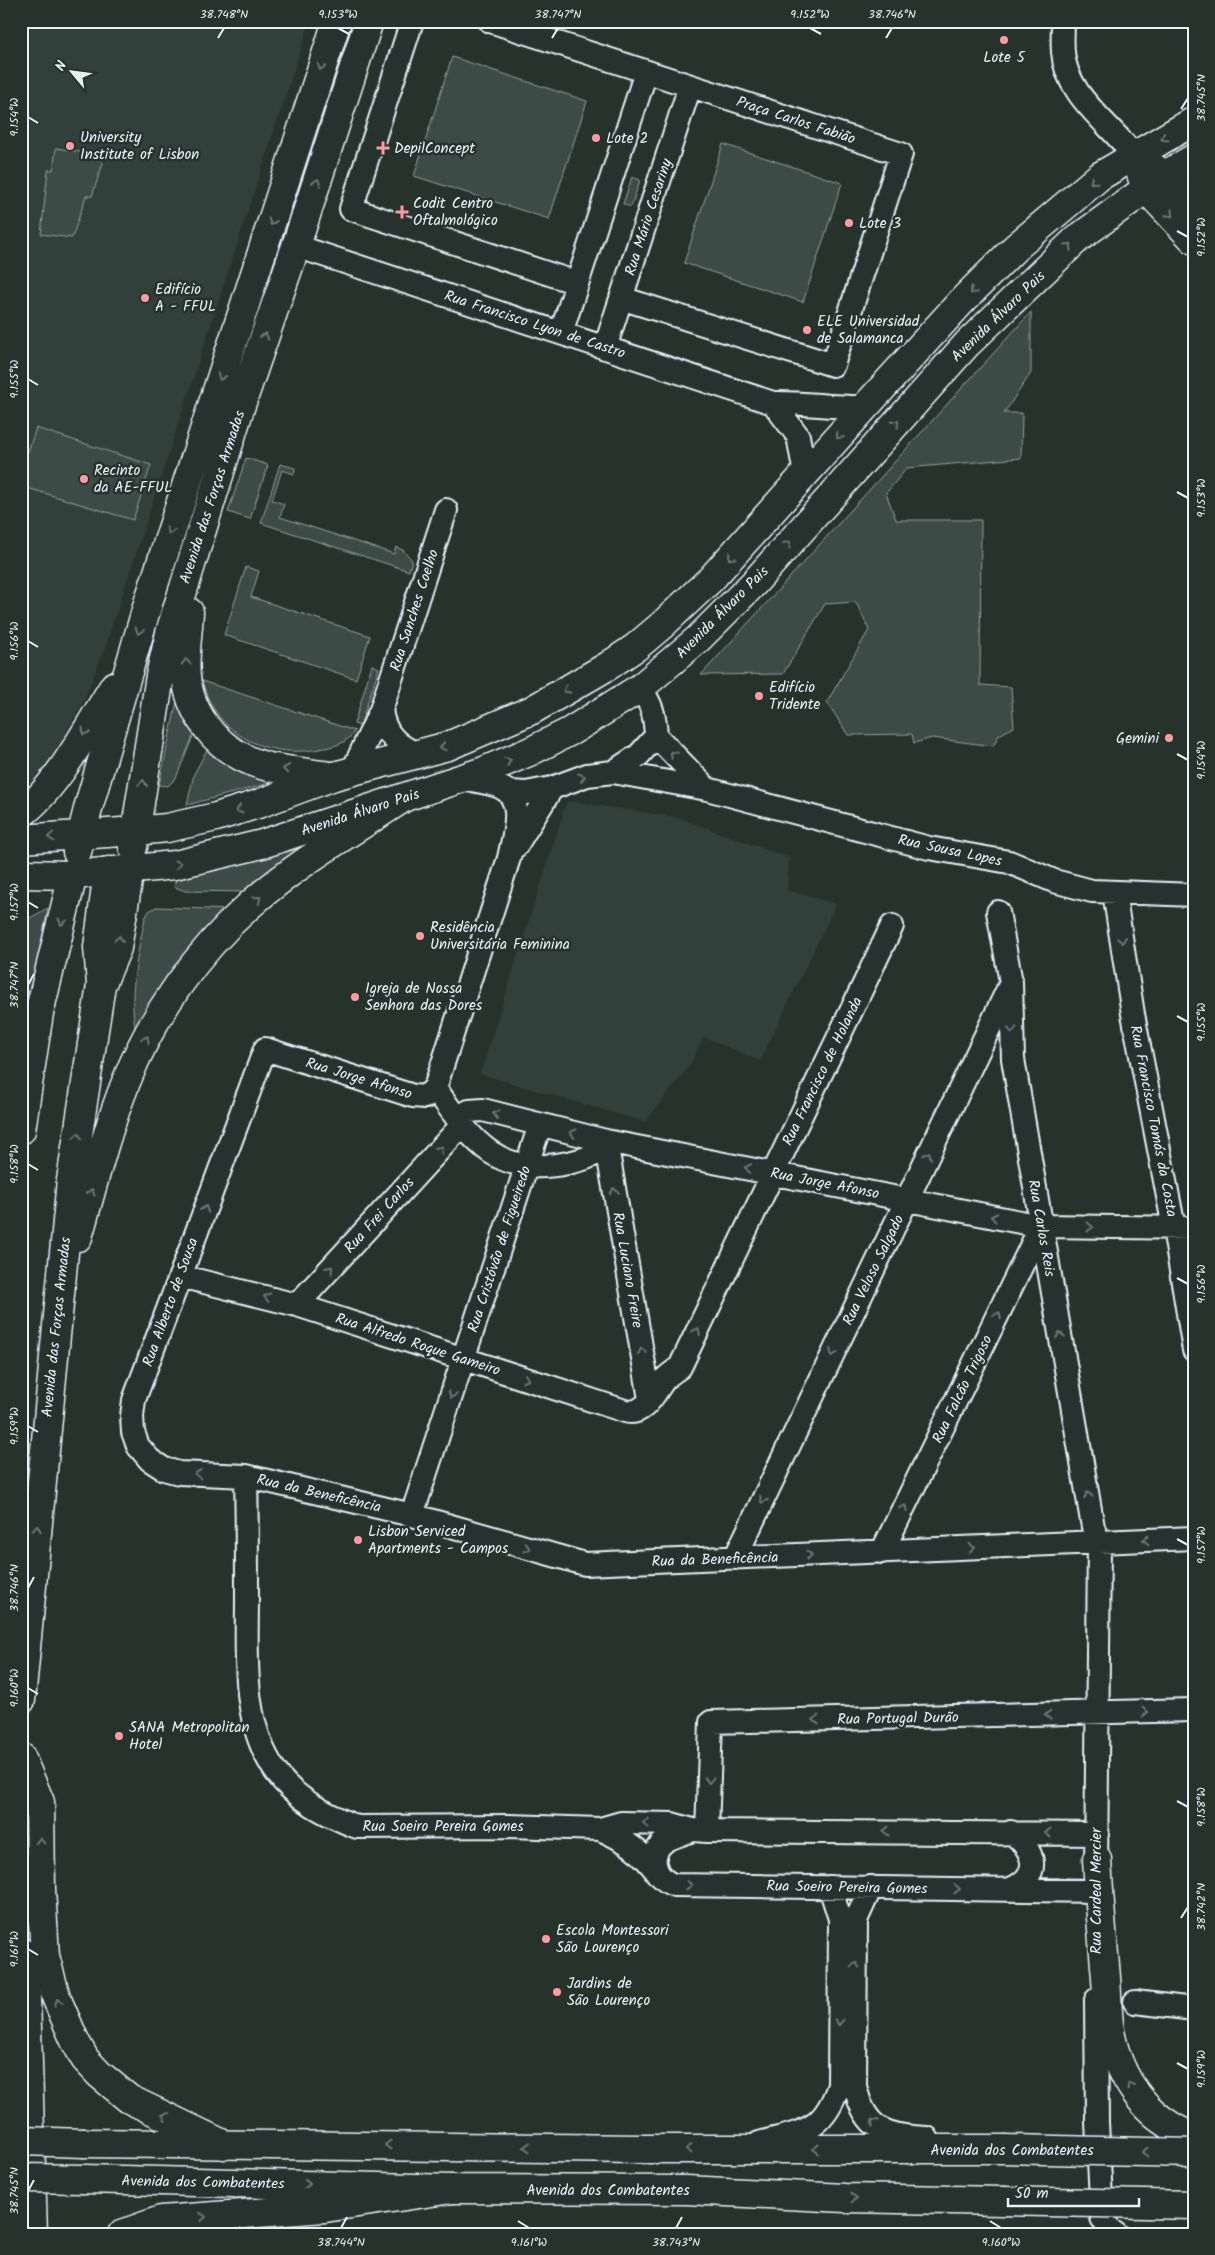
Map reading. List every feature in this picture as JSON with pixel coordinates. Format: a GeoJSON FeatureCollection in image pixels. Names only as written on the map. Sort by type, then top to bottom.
{"type":"FeatureCollection","features":[{"type":"Feature","properties":{"kind":"main road","name":"Avenida das Forças Armadas"},"geometry":{"type":"LineString","coordinates":[[21,1130],[40,1013],[81,835],[130,662],[173,522],[261,259],[337,21]]}},
{"type":"Feature","properties":{"kind":"main road","name":"Avenida das Forças Armadas"},"geometry":{"type":"LineString","coordinates":[[21,1700],[71,1180],[101,985],[117,948],[119,870],[136,831],[160,676],[170,629],[240,408],[296,246],[369,21]]}},
{"type":"Feature","properties":{"kind":"main road","name":"Avenida Álvaro Pais"},"geometry":{"type":"LineString","coordinates":[[21,839],[167,828],[216,817],[344,773],[448,746],[532,710],[608,666],[636,647],[689,601],[736,552],[961,302],[1016,248],[1100,176],[1194,121]]}},
{"type":"Feature","properties":{"kind":"main road"},"geometry":{"type":"LineString","coordinates":[[1134,156],[1156,182],[1194,240]]}},
{"type":"Feature","properties":{"kind":"main road","name":"Avenida Álvaro Pais"},"geometry":{"type":"LineString","coordinates":[[21,874],[73,874],[174,865],[262,844],[462,778],[511,760],[571,731],[640,688],[698,639],[754,583],[967,344],[1077,239],[1156,182],[1194,158]]}},
{"type":"Feature","properties":{"kind":"main road"},"geometry":{"type":"LineString","coordinates":[[1156,182],[1194,208]]}},
{"type":"Feature","properties":{"kind":"main road"},"geometry":{"type":"LineString","coordinates":[[190,566],[186,677],[194,708],[213,736],[242,757],[270,767],[344,773]]}},
{"type":"Feature","properties":{"kind":"main road"},"geometry":{"type":"LineString","coordinates":[[21,814],[42,794],[59,773],[130,662]]}},
{"type":"Feature","properties":{"kind":"main road"},"geometry":{"type":"LineString","coordinates":[[608,666],[640,688]]}},
{"type":"Feature","properties":{"kind":"main road"},"geometry":{"type":"LineString","coordinates":[[58,1306],[110,1126],[126,1081],[146,1039],[171,997],[204,953],[252,904],[285,877],[403,798]]}},
{"type":"Feature","properties":{"kind":"main road","name":"Avenida das Forças Armadas"},"geometry":{"type":"LineString","coordinates":[[81,835],[98,842],[105,850],[108,860],[119,870]]}},
{"type":"Feature","properties":{"kind":"main road"},"geometry":{"type":"LineString","coordinates":[[21,1757],[40,1802],[41,1890],[47,1962],[65,2022],[85,2058],[99,2074],[129,2098],[225,2145]]}},
{"type":"Feature","properties":{"kind":"main road"},"geometry":{"type":"LineString","coordinates":[[1097,1846],[1109,2024],[1121,2068],[1139,2100],[1168,2124],[1194,2138]]}},
{"type":"Feature","properties":{"kind":"main road"},"geometry":{"type":"LineString","coordinates":[[21,1952],[25,1961],[33,2234]]}},
{"type":"Feature","properties":{"kind":"main road","name":"Avenida dos Combatentes"},"geometry":{"type":"LineString","coordinates":[[21,2141],[225,2145],[1004,2149],[1194,2153]]}},
{"type":"Feature","properties":{"kind":"main road","name":"Avenida dos Combatentes"},"geometry":{"type":"LineString","coordinates":[[21,2178],[452,2189],[686,2190],[845,2198],[1194,2205]]}},
{"type":"Feature","properties":{"kind":"main road"},"geometry":{"type":"LineString","coordinates":[[122,2234],[161,2220],[325,2208],[452,2189]]}},
{"type":"Feature","properties":{"kind":"street"},"geometry":{"type":"LineString","coordinates":[[412,21],[351,209],[577,283]]}},
{"type":"Feature","properties":{"kind":"street","name":"Praça Carlos Fabião"},"geometry":{"type":"LineString","coordinates":[[490,21],[901,154],[833,365],[621,298]]}},
{"type":"Feature","properties":{"kind":"street"},"geometry":{"type":"LineString","coordinates":[[1063,21],[1063,54],[1070,80],[1084,101],[1122,139],[1134,156]]}},
{"type":"Feature","properties":{"kind":"street"},"geometry":{"type":"LineString","coordinates":[[561,333],[646,72]]}},
{"type":"Feature","properties":{"kind":"street","name":"Rua Mário Cesariny"},"geometry":{"type":"LineString","coordinates":[[605,348],[690,86]]}},
{"type":"Feature","properties":{"kind":"street","name":"Rua Francisco Lyon de Castro"},"geometry":{"type":"LineString","coordinates":[[296,246],[773,403],[802,402],[837,408],[865,407]]}},
{"type":"Feature","properties":{"kind":"street"},"geometry":{"type":"LineString","coordinates":[[773,403],[798,436],[805,474]]}},
{"type":"Feature","properties":{"kind":"street","name":"Rua Sanches Coelho"},"geometry":{"type":"LineString","coordinates":[[344,773],[382,710],[446,510]]}},
{"type":"Feature","properties":{"kind":"street"},"geometry":{"type":"LineString","coordinates":[[613,772],[639,755],[656,736],[656,716],[650,701],[640,688]]}},
{"type":"Feature","properties":{"kind":"street"},"geometry":{"type":"LineString","coordinates":[[382,710],[383,722],[388,733],[405,749],[417,754]]}},
{"type":"Feature","properties":{"kind":"street"},"geometry":{"type":"LineString","coordinates":[[656,736],[707,789]]}},
{"type":"Feature","properties":{"kind":"street","name":"Rua Sousa Lopes"},"geometry":{"type":"LineString","coordinates":[[510,792],[526,793],[552,788],[587,776],[613,772],[707,789],[929,848],[1009,862],[1054,880],[1092,891],[1194,895]]}},
{"type":"Feature","properties":{"kind":"street"},"geometry":{"type":"LineString","coordinates":[[435,1088],[509,858],[516,824],[516,808],[510,792],[500,786],[462,778]]}},
{"type":"Feature","properties":{"kind":"street"},"geometry":{"type":"LineString","coordinates":[[509,858],[552,788]]}},
{"type":"Feature","properties":{"kind":"street","name":"Rua Francisco Tomás da Costa"},"geometry":{"type":"LineString","coordinates":[[1114,892],[1133,1014],[1184,1228],[1194,1350]]}},
{"type":"Feature","properties":{"kind":"street","name":"Rua Carlos Reis"},"geometry":{"type":"LineString","coordinates":[[998,912],[1011,982],[1012,1060],[1093,1527],[1098,1543]]}},
{"type":"Feature","properties":{"kind":"street","name":"Rua Francisco de Holanda"},"geometry":{"type":"LineString","coordinates":[[650,1399],[666,1378],[680,1367],[892,926]]}},
{"type":"Feature","properties":{"kind":"street","name":"Rua Veloso Salgado"},"geometry":{"type":"LineString","coordinates":[[735,1558],[1011,982]]}},
{"type":"Feature","properties":{"kind":"street","name":"Rua Jorge Afonso"},"geometry":{"type":"LineString","coordinates":[[265,1049],[412,1096],[425,1097],[435,1088],[470,1137],[510,1162],[526,1166],[549,1167],[585,1159],[600,1150],[606,1141]]}},
{"type":"Feature","properties":{"kind":"street","name":"Rua Alberto de Sousa"},"geometry":{"type":"LineString","coordinates":[[246,1476],[179,1473],[164,1468],[150,1460],[138,1446],[133,1432],[134,1400],[265,1049]]}},
{"type":"Feature","properties":{"kind":"street","name":"Rua Frei Carlos"},"geometry":{"type":"LineString","coordinates":[[297,1305],[462,1125],[464,1114],[477,1110],[540,1124]]}},
{"type":"Feature","properties":{"kind":"street","name":"Rua Jorge Afonso"},"geometry":{"type":"LineString","coordinates":[[540,1124],[606,1141],[1041,1226],[1184,1228]]}},
{"type":"Feature","properties":{"kind":"street","name":"Rua Cristóvão de Figueiredo"},"geometry":{"type":"LineString","coordinates":[[412,1516],[540,1124]]}},
{"type":"Feature","properties":{"kind":"street","name":"Rua Luciano Freire"},"geometry":{"type":"LineString","coordinates":[[606,1141],[650,1399]]}},
{"type":"Feature","properties":{"kind":"street","name":"Rua Falcão Trigoso"},"geometry":{"type":"LineString","coordinates":[[882,1552],[1041,1226]]}},
{"type":"Feature","properties":{"kind":"street","name":"Rua Alfredo Roque Gameiro"},"geometry":{"type":"LineString","coordinates":[[180,1276],[297,1305],[630,1412],[643,1408],[650,1399]]}},
{"type":"Feature","properties":{"kind":"street","name":"Rua da Beneficência"},"geometry":{"type":"LineString","coordinates":[[246,1476],[412,1516],[585,1564],[1194,1538]]}},
{"type":"Feature","properties":{"kind":"street","name":"Rua Soeiro Pereira Gomes"},"geometry":{"type":"LineString","coordinates":[[246,1476],[247,1654],[252,1714],[262,1745],[276,1771],[293,1790],[334,1818],[356,1827],[509,1826],[600,1829],[621,1823],[672,1824],[700,1830],[1011,1832],[1097,1846]]}},
{"type":"Feature","properties":{"kind":"street","name":"Rua Cardeal Mercier"},"geometry":{"type":"LineString","coordinates":[[1098,1543],[1097,2122],[1102,2218],[1109,2229],[1116,2234]]}},
{"type":"Feature","properties":{"kind":"street","name":"Rua Portugal Durão"},"geometry":{"type":"LineString","coordinates":[[700,1830],[711,1722],[1097,1714],[1194,1710]]}},
{"type":"Feature","properties":{"kind":"street","name":"Rua Soeiro Pereira Gomes"},"geometry":{"type":"LineString","coordinates":[[600,1829],[634,1847],[664,1882],[674,1885],[1096,1891]]}},
{"type":"Feature","properties":{"kind":"street","name":"Rua Soeiro Pereira Gomes"},"geometry":{"type":"LineString","coordinates":[[658,1874],[655,1862],[657,1853],[666,1840],[700,1830]]}},
{"type":"Feature","properties":{"kind":"street"},"geometry":{"type":"LineString","coordinates":[[1011,1832],[1028,1849],[1032,1857],[1032,1868],[1028,1878],[1021,1885],[1011,1889]]}},
{"type":"Feature","properties":{"kind":"street"},"geometry":{"type":"LineString","coordinates":[[738,2148],[806,2131],[819,2122],[833,2104],[839,2085],[840,1919],[830,1887]]}},
{"type":"Feature","properties":{"kind":"street"},"geometry":{"type":"LineString","coordinates":[[871,1888],[856,1920],[855,2086],[859,2104],[871,2121],[891,2134],[903,2137],[956,2139],[1004,2149]]}},
{"type":"Feature","properties":{"kind":"street"},"geometry":{"type":"LineString","coordinates":[[1135,2002],[1194,2009]]}},
{"type":"Feature","properties":{"kind":"shaded area"},"geometry":{"type":"Polygon","coordinates":[[[21,21],[310,21],[105,648],[84,700],[68,730],[50,758],[21,795],[21,21]]]}},
{"type":"Feature","properties":{"kind":"shaded area"},"geometry":{"type":"Polygon","coordinates":[[[452,57],[587,101],[549,219],[414,176],[452,57]]]}},
{"type":"Feature","properties":{"kind":"shaded area"},"geometry":{"type":"Polygon","coordinates":[[[723,144],[842,183],[803,302],[684,263],[723,144]]]}},
{"type":"Feature","properties":{"kind":"shaded area"},"geometry":{"type":"Polygon","coordinates":[[[56,148],[99,155],[103,163],[92,196],[86,196],[72,238],[41,234],[48,170],[53,170],[56,148]]]}},
{"type":"Feature","properties":{"kind":"shaded area"},"geometry":{"type":"Polygon","coordinates":[[[632,177],[640,180],[631,207],[623,204],[632,177]]]}},
{"type":"Feature","properties":{"kind":"shaded area"},"geometry":{"type":"Polygon","coordinates":[[[1031,312],[1031,373],[1004,413],[1022,413],[1021,458],[907,468],[886,493],[896,520],[981,520],[980,685],[1011,687],[1014,727],[999,735],[993,746],[932,738],[914,743],[912,734],[848,735],[827,702],[869,630],[856,602],[825,604],[783,674],[701,675],[1031,312]]]}},
{"type":"Feature","properties":{"kind":"shaded area","name":"Recinto da AE-FFUL"},"geometry":{"type":"Polygon","coordinates":[[[36,428],[151,465],[133,520],[21,486],[21,472],[36,428]]]}},
{"type":"Feature","properties":{"kind":"shaded area"},"geometry":{"type":"Polygon","coordinates":[[[246,458],[268,465],[250,519],[228,512],[246,458]]]}},
{"type":"Feature","properties":{"kind":"shaded area"},"geometry":{"type":"Polygon","coordinates":[[[280,464],[295,468],[294,474],[282,470],[272,500],[284,504],[280,517],[394,554],[396,547],[403,550],[412,560],[409,571],[261,523],[280,464]]]}},
{"type":"Feature","properties":{"kind":"shaded area"},"geometry":{"type":"Polygon","coordinates":[[[246,567],[259,571],[251,597],[370,636],[356,679],[224,635],[246,567]]]}},
{"type":"Feature","properties":{"kind":"shaded area"},"geometry":{"type":"Polygon","coordinates":[[[372,665],[379,668],[360,726],[354,724],[372,665]]]}},
{"type":"Feature","properties":{"kind":"shaded area"},"geometry":{"type":"Polygon","coordinates":[[[202,681],[355,731],[343,742],[335,746],[319,749],[281,750],[263,746],[246,739],[231,729],[219,716],[209,700],[202,681]]]}},
{"type":"Feature","properties":{"kind":"shaded area"},"geometry":{"type":"Polygon","coordinates":[[[177,701],[179,701],[196,729],[176,778],[168,786],[159,785],[177,701]]]}},
{"type":"Feature","properties":{"kind":"shaded area"},"geometry":{"type":"Polygon","coordinates":[[[210,744],[274,779],[274,782],[187,805],[194,774],[210,744]]]}},
{"type":"Feature","properties":{"kind":"shaded area"},"geometry":{"type":"Polygon","coordinates":[[[567,801],[676,817],[789,858],[787,890],[836,904],[760,1061],[704,1037],[690,1065],[645,1122],[480,1074],[567,801]]]}},
{"type":"Feature","properties":{"kind":"shaded area"},"geometry":{"type":"Polygon","coordinates":[[[299,849],[302,850],[250,892],[185,891],[175,887],[175,878],[299,849]]]}},
{"type":"Feature","properties":{"kind":"shaded area"},"geometry":{"type":"Polygon","coordinates":[[[156,907],[232,910],[138,1037],[133,1009],[134,978],[145,918],[149,911],[156,907]]]}},
{"type":"Feature","properties":{"kind":"shaded area"},"geometry":{"type":"Polygon","coordinates":[[[48,908],[21,1044],[21,923],[48,908]]]}},
{"type":"Feature","properties":{"kind":"place","name":"Lote 5"},"geometry":{"type":"Point","coordinates":[1004,40]}},
{"type":"Feature","properties":{"kind":"place","name":"Lote 2"},"geometry":{"type":"Point","coordinates":[596,138]}},
{"type":"Feature","properties":{"kind":"place","name":"University Institute of Lisbon"},"geometry":{"type":"Point","coordinates":[70,146]}},
{"type":"Feature","properties":{"kind":"place","name":"DepilConcept"},"geometry":{"type":"Point","coordinates":[383,148]}},
{"type":"Feature","properties":{"kind":"place","name":"Codit Centro Oftalmológico"},"geometry":{"type":"Point","coordinates":[402,212]}},
{"type":"Feature","properties":{"kind":"place","name":"Lote 3"},"geometry":{"type":"Point","coordinates":[849,223]}},
{"type":"Feature","properties":{"kind":"place","name":"Edifício A - FFUL"},"geometry":{"type":"Point","coordinates":[145,298]}},
{"type":"Feature","properties":{"kind":"place","name":"ELE Universidad de Salamanca"},"geometry":{"type":"Point","coordinates":[807,330]}},
{"type":"Feature","properties":{"kind":"place","name":"Recinto da AE-FFUL"},"geometry":{"type":"Point","coordinates":[84,479]}},
{"type":"Feature","properties":{"kind":"place","name":"Edifício Tridente"},"geometry":{"type":"Point","coordinates":[759,696]}},
{"type":"Feature","properties":{"kind":"place","name":"Gemini"},"geometry":{"type":"Point","coordinates":[1169,738]}},
{"type":"Feature","properties":{"kind":"place","name":"Residência Universitária Feminina"},"geometry":{"type":"Point","coordinates":[420,936]}},
{"type":"Feature","properties":{"kind":"place","name":"Igreja de Nossa Senhora das Dores"},"geometry":{"type":"Point","coordinates":[355,997]}},
{"type":"Feature","properties":{"kind":"place","name":"Lisbon Serviced Apartments - Campos"},"geometry":{"type":"Point","coordinates":[358,1540]}},
{"type":"Feature","properties":{"kind":"place","name":"SANA Metropolitan Hotel"},"geometry":{"type":"Point","coordinates":[119,1736]}},
{"type":"Feature","properties":{"kind":"place","name":"Escola Montessori São Lourenço"},"geometry":{"type":"Point","coordinates":[546,1939]}},
{"type":"Feature","properties":{"kind":"place","name":"Jardins de São Lourenço"},"geometry":{"type":"Point","coordinates":[557,1992]}}]}
